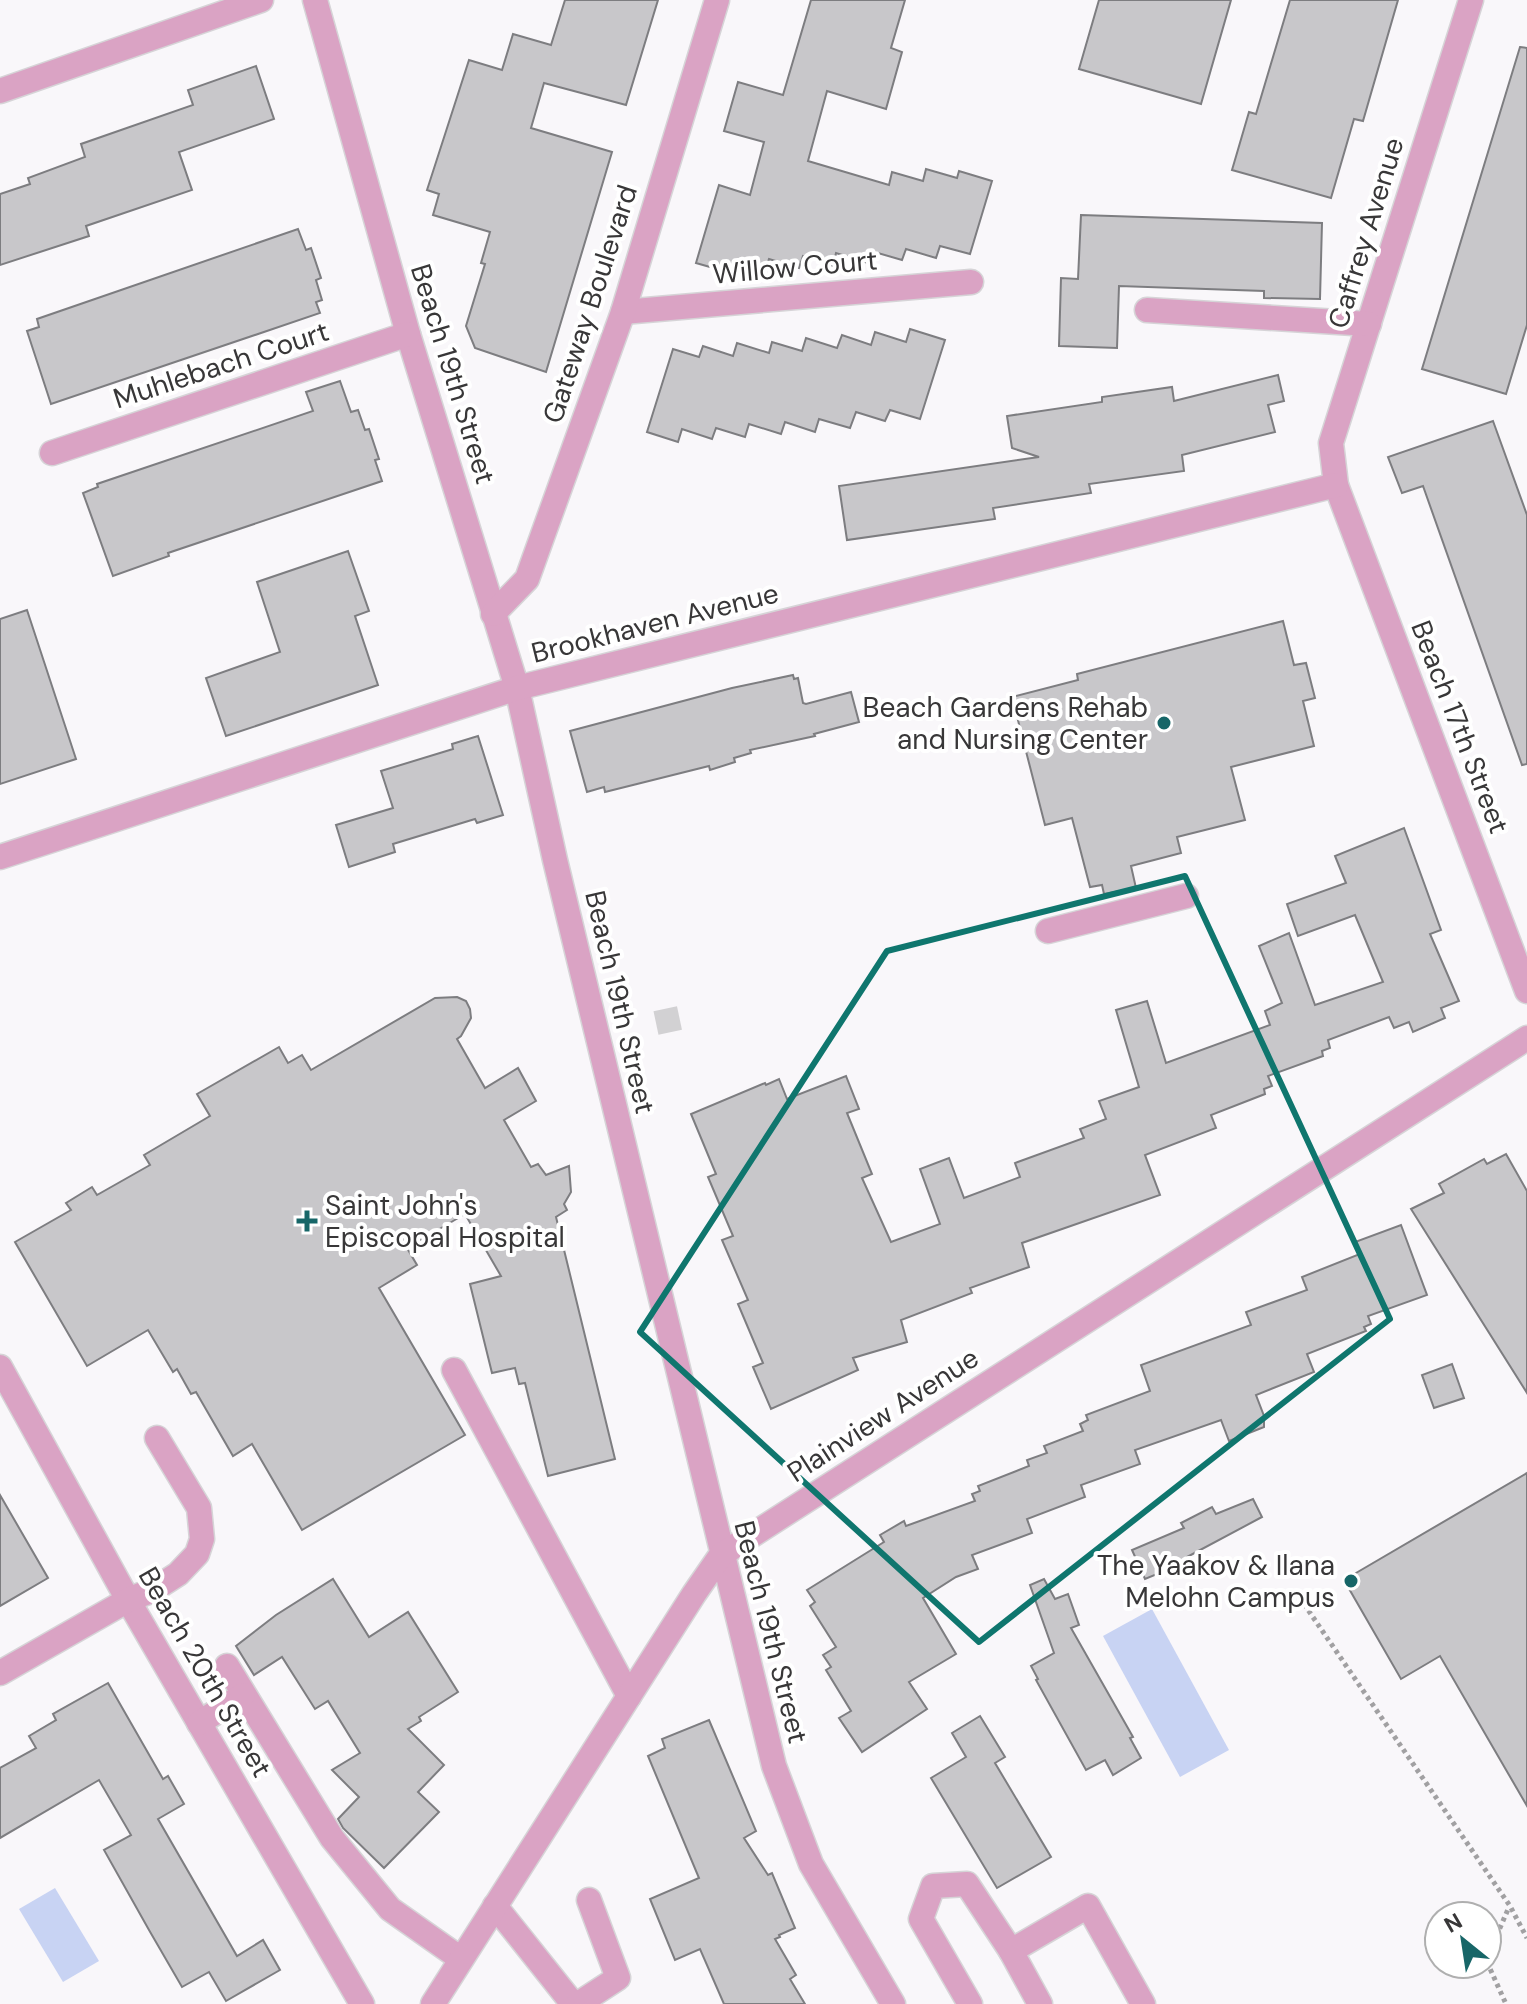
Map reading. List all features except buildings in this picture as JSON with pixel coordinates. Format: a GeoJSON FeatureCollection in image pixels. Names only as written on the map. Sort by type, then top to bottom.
{"type":"FeatureCollection","features":[{"type":"Feature","properties":{"kind":"street"},"geometry":{"type":"LineString","coordinates":[[0,91],[261,0]]}},
{"type":"Feature","properties":{"kind":"street","name":"Beach 19th Street"},"geometry":{"type":"LineString","coordinates":[[315,0],[408,334],[517,688],[555,860],[774,1766],[811,1864],[893,2004]]}},
{"type":"Feature","properties":{"kind":"street","name":"Gateway Boulevard"},"geometry":{"type":"LineString","coordinates":[[493,614],[527,579],[623,312],[717,0]]}},
{"type":"Feature","properties":{"kind":"street","name":"Caffrey Avenue"},"geometry":{"type":"LineString","coordinates":[[1336,485],[1331,443],[1471,0]]}},
{"type":"Feature","properties":{"kind":"street","name":"Willow Court"},"geometry":{"type":"LineString","coordinates":[[623,312],[971,282]]}},
{"type":"Feature","properties":{"kind":"street"},"geometry":{"type":"LineString","coordinates":[[1147,310],[1369,324]]}},
{"type":"Feature","properties":{"kind":"street","name":"Muhlebach Court"},"geometry":{"type":"LineString","coordinates":[[52,453],[408,334]]}},
{"type":"Feature","properties":{"kind":"street","name":"Brookhaven Avenue"},"geometry":{"type":"LineString","coordinates":[[0,857],[517,688],[1336,485]]}},
{"type":"Feature","properties":{"kind":"street","name":"Beach 17th Street"},"geometry":{"type":"LineString","coordinates":[[1336,485],[1527,991]]}},
{"type":"Feature","properties":{"kind":"street"},"geometry":{"type":"LineString","coordinates":[[1048,931],[1186,896]]}},
{"type":"Feature","properties":{"kind":"street","name":"Plainview Avenue"},"geometry":{"type":"LineString","coordinates":[[433,2004],[721,1555],[1527,1038]]}},
{"type":"Feature","properties":{"kind":"street","name":"Beach 20th Street"},"geometry":{"type":"LineString","coordinates":[[0,1367],[128,1600],[362,2004]]}},
{"type":"Feature","properties":{"kind":"street"},"geometry":{"type":"LineString","coordinates":[[454,1370],[629,1696]]}},
{"type":"Feature","properties":{"kind":"street"},"geometry":{"type":"LineString","coordinates":[[0,1673],[128,1600],[153,1590],[178,1574],[197,1554],[202,1539],[199,1508],[157,1438]]}},
{"type":"Feature","properties":{"kind":"street"},"geometry":{"type":"LineString","coordinates":[[227,1666],[332,1838],[390,1909],[461,1959]]}},
{"type":"Feature","properties":{"kind":"street"},"geometry":{"type":"LineString","coordinates":[[199,1723],[243,1695]]}},
{"type":"Feature","properties":{"kind":"street"},"geometry":{"type":"LineString","coordinates":[[970,2004],[921,1919],[933,1886],[967,1884],[1011,1951],[1040,2004]]}},
{"type":"Feature","properties":{"kind":"street"},"geometry":{"type":"LineString","coordinates":[[495,1906],[575,2004],[618,1978],[589,1900]]}},
{"type":"Feature","properties":{"kind":"street"},"geometry":{"type":"LineString","coordinates":[[1011,1951],[1088,1906],[1143,2004]]}},
{"type":"Feature","properties":{"kind":"path"},"geometry":{"type":"LineString","coordinates":[[1304,1604],[1510,1906],[1527,1938]]}},
{"type":"Feature","properties":{"kind":"path"},"geometry":{"type":"LineString","coordinates":[[1503,1922],[1510,1906]]}},
{"type":"Feature","properties":{"kind":"path"},"geometry":{"type":"LineString","coordinates":[[1496,1980],[1506,2004]]}},
{"type":"Feature","properties":{"kind":"highlighted area"},"geometry":{"type":"Polygon","coordinates":[[[1185,876],[1390,1319],[979,1642],[640,1332],[887,951],[1185,876]]]}},
{"type":"Feature","properties":{"kind":"water"},"geometry":{"type":"Polygon","coordinates":[[[1152,1609],[1229,1750],[1180,1777],[1103,1636],[1152,1609]]]}},
{"type":"Feature","properties":{"kind":"water"},"geometry":{"type":"Polygon","coordinates":[[[55,1888],[99,1961],[63,1982],[19,1909],[55,1888]]]}},
{"type":"Feature","properties":{"kind":"tunnel"},"geometry":{"type":"LineString","coordinates":[[656,1023],[689,1016]]}},
{"type":"Feature","properties":{"kind":"place","name":"Beach Gardens Rehab and Nursing Center"},"geometry":{"type":"Point","coordinates":[1164,723]}},
{"type":"Feature","properties":{"kind":"place","name":"Saint John's Episcopal Hospital"},"geometry":{"type":"Point","coordinates":[307,1221]}},
{"type":"Feature","properties":{"kind":"place","name":"The Yaakov & Ilana Melohn Campus"},"geometry":{"type":"Point","coordinates":[1351,1581]}}]}
